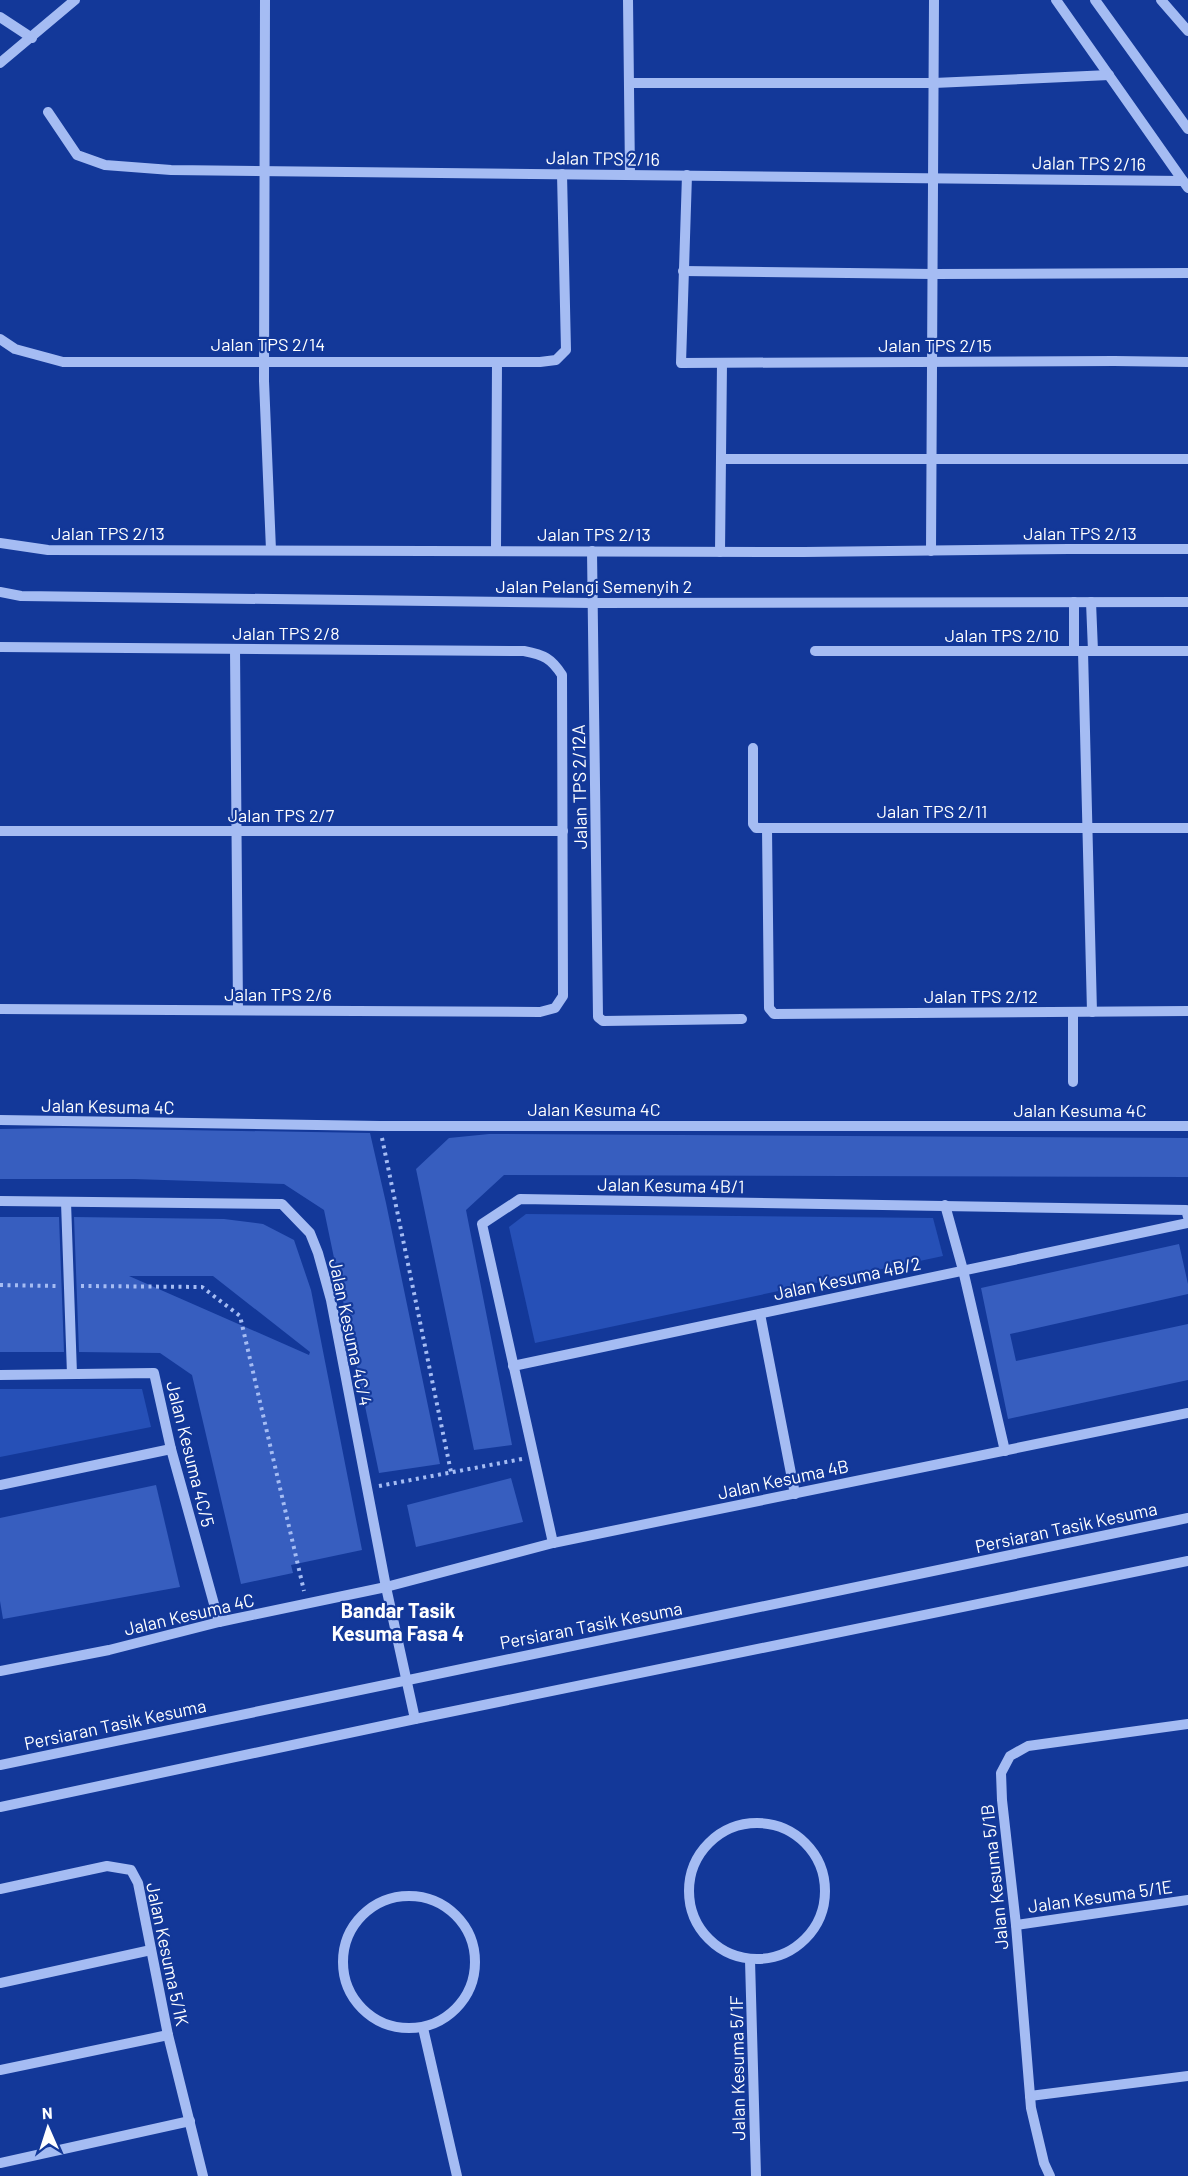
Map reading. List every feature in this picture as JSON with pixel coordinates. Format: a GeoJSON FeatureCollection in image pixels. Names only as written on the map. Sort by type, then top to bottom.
{"type":"FeatureCollection","features":[{"type":"Feature","properties":{"kind":"street"},"geometry":{"type":"LineString","coordinates":[[0,63],[75,0]]}},
{"type":"Feature","properties":{"kind":"street"},"geometry":{"type":"LineString","coordinates":[[265,0],[264,360],[271,550]]}},
{"type":"Feature","properties":{"kind":"street"},"geometry":{"type":"LineString","coordinates":[[628,0],[630,175]]}},
{"type":"Feature","properties":{"kind":"street"},"geometry":{"type":"LineString","coordinates":[[931,550],[934,0]]}},
{"type":"Feature","properties":{"kind":"street"},"geometry":{"type":"LineString","coordinates":[[1056,0],[1185,184]]}},
{"type":"Feature","properties":{"kind":"street"},"geometry":{"type":"LineString","coordinates":[[1095,0],[1188,129]]}},
{"type":"Feature","properties":{"kind":"street"},"geometry":{"type":"LineString","coordinates":[[1161,0],[1188,31]]}},
{"type":"Feature","properties":{"kind":"street"},"geometry":{"type":"LineString","coordinates":[[0,17],[32,38]]}},
{"type":"Feature","properties":{"kind":"street"},"geometry":{"type":"LineString","coordinates":[[629,83],[934,83],[1109,75]]}},
{"type":"Feature","properties":{"kind":"street","name":"Jalan TPS 2/16"},"geometry":{"type":"LineString","coordinates":[[48,112],[77,155],[105,165],[171,170],[933,178],[1185,184]]}},
{"type":"Feature","properties":{"kind":"street","name":"Jalan TPS 2/14"},"geometry":{"type":"LineString","coordinates":[[0,339],[15,349],[63,362],[264,360],[540,362],[556,360],[566,350],[562,174]]}},
{"type":"Feature","properties":{"kind":"street"},"geometry":{"type":"LineString","coordinates":[[687,175],[683,271],[933,274],[1188,273]]}},
{"type":"Feature","properties":{"kind":"street","name":"Jalan TPS 2/15"},"geometry":{"type":"LineString","coordinates":[[683,271],[681,363],[1188,363]]}},
{"type":"Feature","properties":{"kind":"street"},"geometry":{"type":"LineString","coordinates":[[496,362],[496,550]]}},
{"type":"Feature","properties":{"kind":"street"},"geometry":{"type":"LineString","coordinates":[[720,552],[722,363]]}},
{"type":"Feature","properties":{"kind":"street"},"geometry":{"type":"LineString","coordinates":[[721,459],[1188,459]]}},
{"type":"Feature","properties":{"kind":"street","name":"Jalan TPS 2/13"},"geometry":{"type":"LineString","coordinates":[[0,543],[48,550],[720,552],[1188,549]]}},
{"type":"Feature","properties":{"kind":"street","name":"Jalan TPS 2/12A"},"geometry":{"type":"LineString","coordinates":[[592,551],[598,1017],[603,1021],[742,1019]]}},
{"type":"Feature","properties":{"kind":"street","name":"Jalan Pelangi Semenyih 2"},"geometry":{"type":"LineString","coordinates":[[0,592],[21,596],[593,603],[1188,602]]}},
{"type":"Feature","properties":{"kind":"street"},"geometry":{"type":"LineString","coordinates":[[1074,602],[1083,651],[1092,1012]]}},
{"type":"Feature","properties":{"kind":"street"},"geometry":{"type":"LineString","coordinates":[[1083,651],[1091,602]]}},
{"type":"Feature","properties":{"kind":"street","name":"Jalan TPS 2/8"},"geometry":{"type":"LineString","coordinates":[[0,647],[524,651],[540,654],[554,662],[562,675],[563,831]]}},
{"type":"Feature","properties":{"kind":"street"},"geometry":{"type":"LineString","coordinates":[[235,649],[238,1010]]}},
{"type":"Feature","properties":{"kind":"street","name":"Jalan TPS 2/10"},"geometry":{"type":"LineString","coordinates":[[815,651],[1188,651]]}},
{"type":"Feature","properties":{"kind":"street"},"geometry":{"type":"LineString","coordinates":[[753,748],[753,824],[756,828],[767,828]]}},
{"type":"Feature","properties":{"kind":"street","name":"Jalan TPS 2/11"},"geometry":{"type":"LineString","coordinates":[[767,828],[1188,828]]}},
{"type":"Feature","properties":{"kind":"street","name":"Jalan TPS 2/12"},"geometry":{"type":"LineString","coordinates":[[767,828],[769,1008],[774,1014],[1188,1011]]}},
{"type":"Feature","properties":{"kind":"street","name":"Jalan TPS 2/7"},"geometry":{"type":"LineString","coordinates":[[0,831],[563,831]]}},
{"type":"Feature","properties":{"kind":"street","name":"Jalan TPS 2/6"},"geometry":{"type":"LineString","coordinates":[[0,1009],[540,1012],[555,1008],[563,996],[563,831]]}},
{"type":"Feature","properties":{"kind":"street"},"geometry":{"type":"LineString","coordinates":[[1073,1012],[1073,1082]]}},
{"type":"Feature","properties":{"kind":"street","name":"Jalan Kesuma 4C"},"geometry":{"type":"LineString","coordinates":[[0,1120],[380,1126],[1188,1126]]}},
{"type":"Feature","properties":{"kind":"street","name":"Jalan Kesuma 4B/1"},"geometry":{"type":"LineString","coordinates":[[553,1543],[482,1224],[520,1199],[1186,1210],[1188,1217]]}},
{"type":"Feature","properties":{"kind":"street","name":"Jalan Kesuma 4C/4"},"geometry":{"type":"LineString","coordinates":[[0,1201],[282,1204],[310,1233],[331,1300],[366,1488],[415,1719]]}},
{"type":"Feature","properties":{"kind":"street"},"geometry":{"type":"LineString","coordinates":[[66,1202],[72,1374]]}},
{"type":"Feature","properties":{"kind":"street"},"geometry":{"type":"LineString","coordinates":[[945,1205],[963,1270],[1005,1451]]}},
{"type":"Feature","properties":{"kind":"street","name":"Jalan Kesuma 4B/2"},"geometry":{"type":"LineString","coordinates":[[513,1366],[1188,1223]]}},
{"type":"Feature","properties":{"kind":"street"},"geometry":{"type":"LineString","coordinates":[[760,1314],[795,1494]]}},
{"type":"Feature","properties":{"kind":"street","name":"Jalan Kesuma 4C/5"},"geometry":{"type":"LineString","coordinates":[[0,1375],[154,1372],[171,1449],[219,1622]]}},
{"type":"Feature","properties":{"kind":"street","name":"Jalan Kesuma 4B"},"geometry":{"type":"LineString","coordinates":[[386,1587],[553,1543],[1188,1413]]}},
{"type":"Feature","properties":{"kind":"street"},"geometry":{"type":"LineString","coordinates":[[0,1485],[171,1449]]}},
{"type":"Feature","properties":{"kind":"street","name":"Persiaran Tasik Kesuma"},"geometry":{"type":"LineString","coordinates":[[0,1765],[857,1589],[1188,1518]]}},
{"type":"Feature","properties":{"kind":"street"},"geometry":{"type":"LineString","coordinates":[[0,1807],[415,1719],[1188,1561]]}},
{"type":"Feature","properties":{"kind":"street","name":"Jalan Kesuma 4C"},"geometry":{"type":"LineString","coordinates":[[0,1671],[109,1650],[219,1622],[386,1587]]}},
{"type":"Feature","properties":{"kind":"street","name":"Jalan Kesuma 5/1B"},"geometry":{"type":"LineString","coordinates":[[1050,2176],[1044,2163],[1030,2096],[1001,1773],[1010,1756],[1028,1746],[1188,1724]]}},
{"type":"Feature","properties":{"kind":"street"},"geometry":{"type":"LineString","coordinates":[[759,1822],[781,1827],[800,1838],[815,1854],[824,1874],[826,1896],[821,1917],[809,1936],[793,1950],[772,1958],[750,1960],[727,1954],[708,1940],[694,1921],[687,1898],[689,1874],[699,1853],[716,1836],[738,1825],[759,1822]]}},
{"type":"Feature","properties":{"kind":"street","name":"Jalan Kesuma 5/1K"},"geometry":{"type":"LineString","coordinates":[[0,1889],[107,1866],[131,1870],[138,1883],[168,2035],[203,2176]]}},
{"type":"Feature","properties":{"kind":"street"},"geometry":{"type":"LineString","coordinates":[[397,1897],[420,1897],[442,1904],[459,1919],[471,1938],[476,1961],[472,1984],[461,2004],[444,2019],[423,2028],[392,2026],[364,2012],[351,1996],[343,1976],[342,1956],[348,1935],[359,1918],[375,1905],[397,1897]]}},
{"type":"Feature","properties":{"kind":"street","name":"Jalan Kesuma 5/1E"},"geometry":{"type":"LineString","coordinates":[[1016,1925],[1188,1900]]}},
{"type":"Feature","properties":{"kind":"street"},"geometry":{"type":"LineString","coordinates":[[0,1983],[151,1950]]}},
{"type":"Feature","properties":{"kind":"street","name":"Jalan Kesuma 5/1F"},"geometry":{"type":"LineString","coordinates":[[750,1960],[756,2176]]}},
{"type":"Feature","properties":{"kind":"street"},"geometry":{"type":"LineString","coordinates":[[423,2028],[457,2176]]}},
{"type":"Feature","properties":{"kind":"street"},"geometry":{"type":"LineString","coordinates":[[0,2070],[168,2035]]}},
{"type":"Feature","properties":{"kind":"street"},"geometry":{"type":"LineString","coordinates":[[1030,2096],[1188,2076]]}},
{"type":"Feature","properties":{"kind":"street"},"geometry":{"type":"LineString","coordinates":[[0,2163],[190,2121]]}},
{"type":"Feature","properties":{"kind":"path"},"geometry":{"type":"LineString","coordinates":[[380,1126],[451,1472]]}},
{"type":"Feature","properties":{"kind":"path"},"geometry":{"type":"LineString","coordinates":[[0,1285],[202,1287],[240,1316],[307,1604]]}},
{"type":"Feature","properties":{"kind":"path"},"geometry":{"type":"LineString","coordinates":[[366,1488],[534,1457]]}},
{"type":"Feature","properties":{"kind":"shaded area"},"geometry":{"type":"Polygon","coordinates":[[[526,1214],[933,1218],[943,1256],[535,1343],[509,1227],[526,1214]]]}},
{"type":"Feature","properties":{"kind":"shaded area"},"geometry":{"type":"Polygon","coordinates":[[[0,1389],[142,1389],[151,1427],[0,1457],[0,1389]]]}},
{"type":"Feature","properties":{"kind":"building"},"geometry":{"type":"Polygon","coordinates":[[[0,1129],[370,1133],[440,1464],[379,1473],[324,1210],[284,1184],[134,1179],[0,1179],[0,1129]]]}},
{"type":"Feature","properties":{"kind":"building"},"geometry":{"type":"Polygon","coordinates":[[[489,1134],[1188,1138],[1188,1177],[504,1175],[466,1210],[512,1445],[474,1450],[416,1169],[449,1138],[489,1134]]]}},
{"type":"Feature","properties":{"kind":"building"},"geometry":{"type":"Polygon","coordinates":[[[0,1217],[59,1217],[64,1352],[0,1352],[0,1217]]]}},
{"type":"Feature","properties":{"kind":"building"},"geometry":{"type":"Polygon","coordinates":[[[74,1217],[224,1219],[263,1224],[294,1240],[311,1290],[362,1550],[291,1565],[293,1573],[241,1584],[192,1375],[160,1353],[79,1352],[74,1217]],[[129,1276],[309,1355],[310,1352],[213,1276],[129,1276]]]}},
{"type":"Feature","properties":{"kind":"building"},"geometry":{"type":"Polygon","coordinates":[[[1179,1244],[1188,1294],[1010,1334],[1016,1361],[1188,1324],[1188,1380],[1008,1419],[981,1288],[1179,1244]]]}},
{"type":"Feature","properties":{"kind":"building"},"geometry":{"type":"Polygon","coordinates":[[[511,1478],[523,1522],[416,1547],[407,1505],[511,1478]]]}},
{"type":"Feature","properties":{"kind":"building"},"geometry":{"type":"Polygon","coordinates":[[[156,1485],[180,1587],[3,1619],[0,1601],[0,1518],[156,1485]]]}},
{"type":"Feature","properties":{"kind":"district","name":"Bandar Tasik Kesuma Fasa 4"},"geometry":{"type":"Point","coordinates":[398,1622]}}]}
